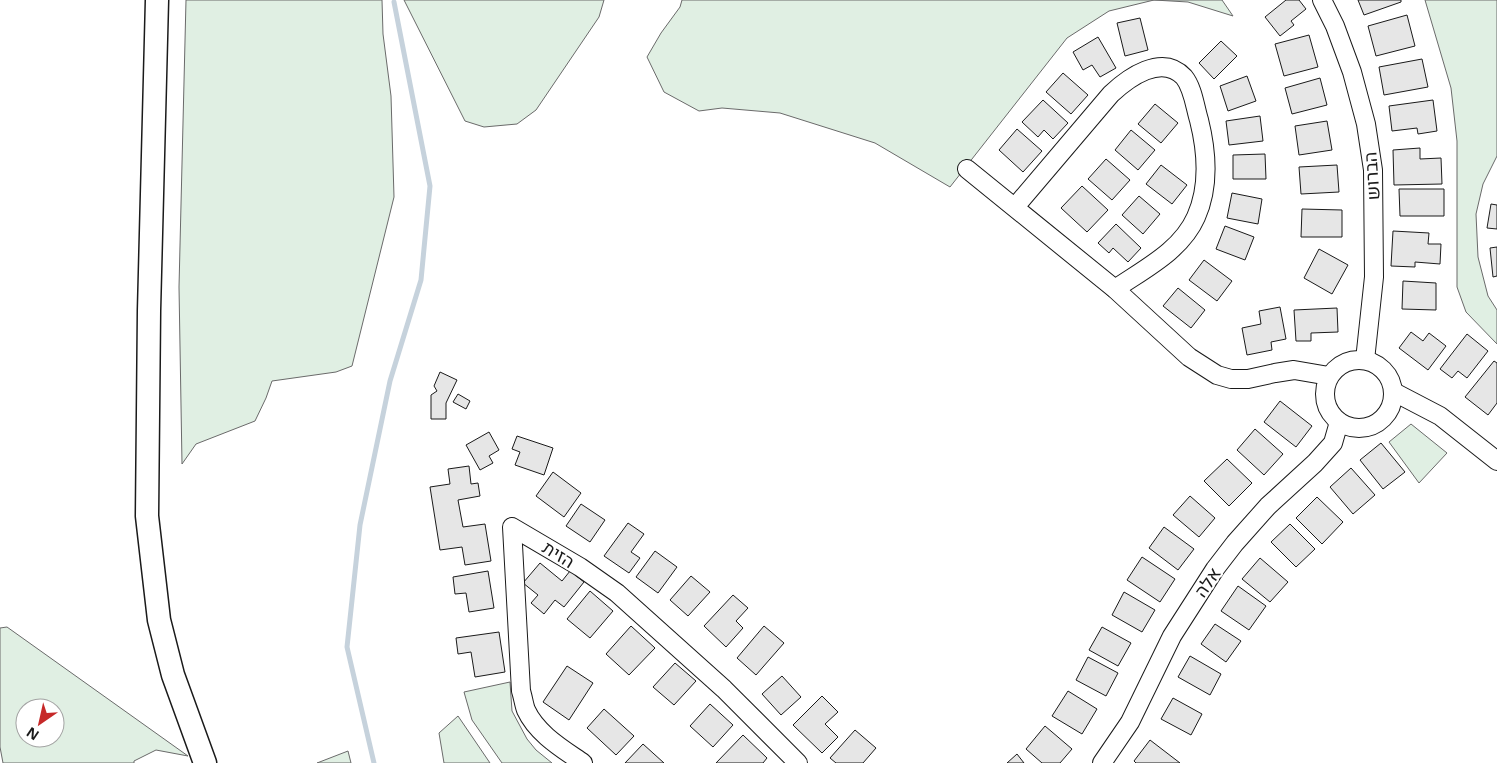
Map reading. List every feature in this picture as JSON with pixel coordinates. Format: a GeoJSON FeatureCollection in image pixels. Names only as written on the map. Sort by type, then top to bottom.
{"type":"FeatureCollection","features":[{"type":"Feature","properties":{"kind":"main road"},"geometry":{"type":"LineString","coordinates":[[157,0],[149,311],[147,516],[159,620],[173,675],[205,763]]}},
{"type":"Feature","properties":{"kind":"street","name":"הברוש"},"geometry":{"type":"LineString","coordinates":[[1322,0],[1335,26],[1352,72],[1366,124],[1372,170],[1374,277],[1365,360]]}},
{"type":"Feature","properties":{"kind":"street"},"geometry":{"type":"LineString","coordinates":[[1015,207],[1111,94],[1125,81],[1144,71],[1157,68],[1172,70],[1184,77],[1192,92],[1203,136],[1206,183],[1203,199],[1196,217],[1187,232],[1170,251],[1115,289]]}},
{"type":"Feature","properties":{"kind":"street"},"geometry":{"type":"LineString","coordinates":[[967,170],[1115,289],[1189,357],[1216,375],[1231,379],[1248,380],[1294,370],[1329,376]]}},
{"type":"Feature","properties":{"kind":"street"},"geometry":{"type":"LineString","coordinates":[[1365,360],[1376,364],[1391,380],[1394,392],[1392,404],[1387,414],[1378,423],[1367,427],[1350,427],[1339,422],[1330,413],[1325,402],[1324,390],[1329,376],[1337,367],[1347,361],[1365,360]]}},
{"type":"Feature","properties":{"kind":"street"},"geometry":{"type":"LineString","coordinates":[[1394,392],[1440,416],[1497,461]]}},
{"type":"Feature","properties":{"kind":"street","name":"אלה"},"geometry":{"type":"LineString","coordinates":[[1102,763],[1130,722],[1172,636],[1206,583],[1235,543],[1268,506],[1315,463],[1333,443],[1339,422]]}},
{"type":"Feature","properties":{"kind":"street","name":"הזית"},"geometry":{"type":"LineString","coordinates":[[583,763],[539,729],[526,711],[521,691],[512,526],[580,567],[617,593],[724,689],[798,763]]}},
{"type":"Feature","properties":{"kind":"green space"},"geometry":{"type":"Polygon","coordinates":[[[186,0],[382,0],[383,34],[391,96],[394,197],[352,366],[336,372],[272,381],[255,421],[196,444],[182,464],[179,287],[186,0]]]}},
{"type":"Feature","properties":{"kind":"green space"},"geometry":{"type":"Polygon","coordinates":[[[404,0],[604,0],[599,17],[536,110],[517,124],[484,127],[465,121],[404,0]]]}},
{"type":"Feature","properties":{"kind":"green space"},"geometry":{"type":"Polygon","coordinates":[[[682,0],[1154,0],[1109,11],[1067,38],[950,187],[875,143],[780,113],[722,108],[699,111],[664,92],[647,57],[661,33],[680,7],[682,0]]]}},
{"type":"Feature","properties":{"kind":"green space"},"geometry":{"type":"Polygon","coordinates":[[[1154,0],[1222,0],[1233,16],[1188,2],[1154,0]]]}},
{"type":"Feature","properties":{"kind":"green space"},"geometry":{"type":"Polygon","coordinates":[[[1425,0],[1497,0],[1497,156],[1483,184],[1476,214],[1478,257],[1488,296],[1497,310],[1497,344],[1466,312],[1457,287],[1457,141],[1451,88],[1425,0]]]}},
{"type":"Feature","properties":{"kind":"green space"},"geometry":{"type":"Polygon","coordinates":[[[1411,424],[1447,453],[1419,483],[1389,442],[1411,424]]]}},
{"type":"Feature","properties":{"kind":"green space"},"geometry":{"type":"Polygon","coordinates":[[[7,627],[188,756],[156,750],[134,761],[134,763],[3,763],[0,747],[0,628],[7,627]]]}},
{"type":"Feature","properties":{"kind":"green space"},"geometry":{"type":"Polygon","coordinates":[[[510,682],[512,711],[527,739],[536,750],[552,763],[502,763],[472,720],[464,692],[510,682]]]}},
{"type":"Feature","properties":{"kind":"green space"},"geometry":{"type":"Polygon","coordinates":[[[458,716],[490,763],[444,763],[439,733],[458,716]]]}},
{"type":"Feature","properties":{"kind":"green space"},"geometry":{"type":"Polygon","coordinates":[[[348,751],[351,763],[317,763],[348,751]]]}},
{"type":"Feature","properties":{"kind":"building"},"geometry":{"type":"Polygon","coordinates":[[[1286,0],[1299,0],[1306,9],[1291,21],[1294,25],[1280,36],[1265,17],[1286,0]]]}},
{"type":"Feature","properties":{"kind":"building"},"geometry":{"type":"Polygon","coordinates":[[[1358,0],[1401,0],[1401,2],[1364,15],[1358,0]]]}},
{"type":"Feature","properties":{"kind":"building"},"geometry":{"type":"Polygon","coordinates":[[[1407,15],[1415,46],[1376,56],[1368,26],[1407,15]]]}},
{"type":"Feature","properties":{"kind":"building"},"geometry":{"type":"Polygon","coordinates":[[[1140,18],[1148,50],[1125,56],[1117,23],[1140,18]]]}},
{"type":"Feature","properties":{"kind":"building"},"geometry":{"type":"Polygon","coordinates":[[[1309,35],[1318,67],[1284,76],[1275,44],[1309,35]]]}},
{"type":"Feature","properties":{"kind":"building"},"geometry":{"type":"Polygon","coordinates":[[[1098,37],[1116,68],[1100,77],[1092,65],[1083,70],[1073,52],[1098,37]]]}},
{"type":"Feature","properties":{"kind":"building"},"geometry":{"type":"Polygon","coordinates":[[[1221,41],[1237,56],[1214,79],[1199,63],[1221,41]]]}},
{"type":"Feature","properties":{"kind":"building"},"geometry":{"type":"Polygon","coordinates":[[[1422,59],[1428,87],[1384,95],[1379,67],[1422,59]]]}},
{"type":"Feature","properties":{"kind":"building"},"geometry":{"type":"Polygon","coordinates":[[[1063,73],[1088,95],[1071,114],[1046,92],[1063,73]]]}},
{"type":"Feature","properties":{"kind":"building"},"geometry":{"type":"Polygon","coordinates":[[[1247,76],[1256,101],[1228,111],[1220,86],[1247,76]]]}},
{"type":"Feature","properties":{"kind":"building"},"geometry":{"type":"Polygon","coordinates":[[[1320,78],[1327,105],[1292,114],[1285,88],[1320,78]]]}},
{"type":"Feature","properties":{"kind":"building"},"geometry":{"type":"Polygon","coordinates":[[[1043,100],[1068,123],[1053,139],[1044,130],[1038,137],[1022,122],[1043,100]]]}},
{"type":"Feature","properties":{"kind":"building"},"geometry":{"type":"Polygon","coordinates":[[[1433,100],[1437,131],[1418,134],[1417,128],[1392,131],[1389,106],[1433,100]]]}},
{"type":"Feature","properties":{"kind":"building"},"geometry":{"type":"Polygon","coordinates":[[[1155,104],[1178,123],[1161,143],[1138,124],[1155,104]]]}},
{"type":"Feature","properties":{"kind":"building"},"geometry":{"type":"Polygon","coordinates":[[[1260,116],[1263,141],[1229,145],[1226,121],[1260,116]]]}},
{"type":"Feature","properties":{"kind":"building"},"geometry":{"type":"Polygon","coordinates":[[[1327,121],[1332,150],[1299,155],[1295,126],[1327,121]]]}},
{"type":"Feature","properties":{"kind":"building"},"geometry":{"type":"Polygon","coordinates":[[[1017,129],[1042,151],[1023,172],[999,150],[1017,129]]]}},
{"type":"Feature","properties":{"kind":"building"},"geometry":{"type":"Polygon","coordinates":[[[1131,130],[1155,150],[1138,170],[1115,150],[1131,130]]]}},
{"type":"Feature","properties":{"kind":"building"},"geometry":{"type":"Polygon","coordinates":[[[1420,148],[1420,159],[1441,158],[1442,184],[1394,185],[1393,150],[1420,148]]]}},
{"type":"Feature","properties":{"kind":"building"},"geometry":{"type":"Polygon","coordinates":[[[1265,154],[1266,179],[1233,179],[1233,155],[1265,154]]]}},
{"type":"Feature","properties":{"kind":"building"},"geometry":{"type":"Polygon","coordinates":[[[1106,159],[1130,180],[1112,200],[1088,179],[1106,159]]]}},
{"type":"Feature","properties":{"kind":"building"},"geometry":{"type":"Polygon","coordinates":[[[1161,165],[1187,185],[1172,204],[1146,184],[1161,165]]]}},
{"type":"Feature","properties":{"kind":"building"},"geometry":{"type":"Polygon","coordinates":[[[1337,165],[1339,192],[1301,194],[1299,167],[1337,165]]]}},
{"type":"Feature","properties":{"kind":"building"},"geometry":{"type":"Polygon","coordinates":[[[1082,186],[1108,210],[1087,232],[1061,208],[1082,186]]]}},
{"type":"Feature","properties":{"kind":"building"},"geometry":{"type":"Polygon","coordinates":[[[1399,189],[1444,189],[1444,216],[1400,216],[1399,189]]]}},
{"type":"Feature","properties":{"kind":"building"},"geometry":{"type":"Polygon","coordinates":[[[1232,193],[1262,199],[1258,224],[1227,218],[1232,193]]]}},
{"type":"Feature","properties":{"kind":"building"},"geometry":{"type":"Polygon","coordinates":[[[1139,196],[1160,214],[1143,234],[1122,215],[1139,196]]]}},
{"type":"Feature","properties":{"kind":"building"},"geometry":{"type":"Polygon","coordinates":[[[1491,204],[1497,205],[1497,229],[1487,228],[1491,204]]]}},
{"type":"Feature","properties":{"kind":"building"},"geometry":{"type":"Polygon","coordinates":[[[1302,209],[1342,210],[1342,237],[1301,237],[1302,209]]]}},
{"type":"Feature","properties":{"kind":"building"},"geometry":{"type":"Polygon","coordinates":[[[1116,224],[1141,248],[1128,262],[1113,248],[1109,253],[1098,243],[1116,224]]]}},
{"type":"Feature","properties":{"kind":"building"},"geometry":{"type":"Polygon","coordinates":[[[1225,226],[1254,237],[1245,260],[1216,249],[1225,226]]]}},
{"type":"Feature","properties":{"kind":"building"},"geometry":{"type":"Polygon","coordinates":[[[1393,231],[1429,233],[1428,244],[1441,244],[1440,264],[1415,262],[1415,267],[1391,266],[1393,231]]]}},
{"type":"Feature","properties":{"kind":"building"},"geometry":{"type":"Polygon","coordinates":[[[1497,247],[1497,276],[1493,277],[1490,248],[1497,247]]]}},
{"type":"Feature","properties":{"kind":"building"},"geometry":{"type":"Polygon","coordinates":[[[1319,249],[1348,265],[1332,294],[1304,278],[1319,249]]]}},
{"type":"Feature","properties":{"kind":"building"},"geometry":{"type":"Polygon","coordinates":[[[1204,260],[1232,281],[1217,301],[1189,280],[1204,260]]]}},
{"type":"Feature","properties":{"kind":"building"},"geometry":{"type":"Polygon","coordinates":[[[1403,281],[1436,283],[1436,310],[1402,309],[1403,281]]]}},
{"type":"Feature","properties":{"kind":"building"},"geometry":{"type":"Polygon","coordinates":[[[1178,288],[1205,310],[1191,328],[1163,306],[1178,288]]]}},
{"type":"Feature","properties":{"kind":"building"},"geometry":{"type":"Polygon","coordinates":[[[1280,307],[1286,339],[1271,342],[1272,350],[1247,355],[1242,328],[1261,324],[1259,311],[1280,307]]]}},
{"type":"Feature","properties":{"kind":"building"},"geometry":{"type":"Polygon","coordinates":[[[1337,308],[1338,332],[1311,333],[1311,341],[1296,341],[1294,310],[1337,308]]]}},
{"type":"Feature","properties":{"kind":"building"},"geometry":{"type":"Polygon","coordinates":[[[1411,332],[1423,341],[1429,333],[1446,346],[1428,370],[1399,348],[1411,332]]]}},
{"type":"Feature","properties":{"kind":"building"},"geometry":{"type":"Polygon","coordinates":[[[1467,334],[1488,351],[1467,378],[1458,371],[1452,378],[1440,369],[1467,334]]]}},
{"type":"Feature","properties":{"kind":"building"},"geometry":{"type":"Polygon","coordinates":[[[1494,361],[1497,363],[1497,403],[1488,415],[1465,397],[1494,361]]]}},
{"type":"Feature","properties":{"kind":"building"},"geometry":{"type":"Polygon","coordinates":[[[440,372],[457,380],[446,403],[446,419],[431,419],[431,395],[437,391],[434,386],[440,372]]]}},
{"type":"Feature","properties":{"kind":"building"},"geometry":{"type":"Polygon","coordinates":[[[458,394],[470,401],[466,409],[453,402],[458,394]]]}},
{"type":"Feature","properties":{"kind":"building"},"geometry":{"type":"Polygon","coordinates":[[[1280,401],[1312,426],[1296,447],[1264,422],[1280,401]]]}},
{"type":"Feature","properties":{"kind":"building"},"geometry":{"type":"Polygon","coordinates":[[[1255,429],[1283,454],[1264,475],[1237,450],[1255,429]]]}},
{"type":"Feature","properties":{"kind":"building"},"geometry":{"type":"Polygon","coordinates":[[[489,432],[499,450],[489,456],[493,463],[480,470],[466,445],[489,432]]]}},
{"type":"Feature","properties":{"kind":"building"},"geometry":{"type":"Polygon","coordinates":[[[517,436],[553,448],[544,475],[515,465],[520,452],[512,449],[517,436]]]}},
{"type":"Feature","properties":{"kind":"building"},"geometry":{"type":"Polygon","coordinates":[[[1381,443],[1405,472],[1383,489],[1360,460],[1381,443]]]}},
{"type":"Feature","properties":{"kind":"building"},"geometry":{"type":"Polygon","coordinates":[[[1227,459],[1252,483],[1229,506],[1204,481],[1227,459]]]}},
{"type":"Feature","properties":{"kind":"building"},"geometry":{"type":"Polygon","coordinates":[[[469,466],[471,484],[478,483],[480,496],[458,500],[463,527],[485,524],[491,561],[465,565],[462,547],[440,550],[430,487],[450,484],[448,469],[469,466]]]}},
{"type":"Feature","properties":{"kind":"building"},"geometry":{"type":"Polygon","coordinates":[[[1351,468],[1375,495],[1353,514],[1330,487],[1351,468]]]}},
{"type":"Feature","properties":{"kind":"building"},"geometry":{"type":"Polygon","coordinates":[[[553,472],[581,493],[564,517],[536,496],[553,472]]]}},
{"type":"Feature","properties":{"kind":"building"},"geometry":{"type":"Polygon","coordinates":[[[1190,496],[1215,518],[1199,537],[1173,515],[1190,496]]]}},
{"type":"Feature","properties":{"kind":"building"},"geometry":{"type":"Polygon","coordinates":[[[1317,497],[1343,522],[1322,544],[1296,518],[1317,497]]]}},
{"type":"Feature","properties":{"kind":"building"},"geometry":{"type":"Polygon","coordinates":[[[581,504],[605,520],[590,542],[566,526],[581,504]]]}},
{"type":"Feature","properties":{"kind":"building"},"geometry":{"type":"Polygon","coordinates":[[[628,523],[644,534],[631,552],[640,558],[629,573],[604,556],[628,523]]]}},
{"type":"Feature","properties":{"kind":"building"},"geometry":{"type":"Polygon","coordinates":[[[1290,524],[1315,549],[1296,567],[1271,542],[1290,524]]]}},
{"type":"Feature","properties":{"kind":"building"},"geometry":{"type":"Polygon","coordinates":[[[1164,527],[1194,549],[1178,570],[1149,548],[1164,527]]]}},
{"type":"Feature","properties":{"kind":"building"},"geometry":{"type":"Polygon","coordinates":[[[655,551],[677,567],[658,593],[636,577],[655,551]]]}},
{"type":"Feature","properties":{"kind":"building"},"geometry":{"type":"Polygon","coordinates":[[[1142,557],[1175,579],[1160,602],[1127,580],[1142,557]]]}},
{"type":"Feature","properties":{"kind":"building"},"geometry":{"type":"Polygon","coordinates":[[[1260,558],[1288,582],[1270,602],[1242,579],[1260,558]]]}},
{"type":"Feature","properties":{"kind":"building"},"geometry":{"type":"Polygon","coordinates":[[[540,563],[562,581],[570,571],[584,582],[564,607],[555,600],[544,614],[531,603],[538,595],[523,583],[540,563]]]}},
{"type":"Feature","properties":{"kind":"building"},"geometry":{"type":"Polygon","coordinates":[[[488,571],[494,608],[469,612],[466,593],[455,594],[453,577],[488,571]]]}},
{"type":"Feature","properties":{"kind":"building"},"geometry":{"type":"Polygon","coordinates":[[[691,576],[710,592],[688,616],[670,600],[691,576]]]}},
{"type":"Feature","properties":{"kind":"building"},"geometry":{"type":"Polygon","coordinates":[[[1238,586],[1266,606],[1249,630],[1221,611],[1238,586]]]}},
{"type":"Feature","properties":{"kind":"building"},"geometry":{"type":"Polygon","coordinates":[[[590,591],[613,611],[590,638],[567,619],[590,591]]]}},
{"type":"Feature","properties":{"kind":"building"},"geometry":{"type":"Polygon","coordinates":[[[1124,592],[1155,610],[1142,632],[1112,615],[1124,592]]]}},
{"type":"Feature","properties":{"kind":"building"},"geometry":{"type":"Polygon","coordinates":[[[733,595],[748,608],[736,621],[743,628],[726,647],[704,626],[733,595]]]}},
{"type":"Feature","properties":{"kind":"building"},"geometry":{"type":"Polygon","coordinates":[[[1215,624],[1241,641],[1226,662],[1201,644],[1215,624]]]}},
{"type":"Feature","properties":{"kind":"building"},"geometry":{"type":"Polygon","coordinates":[[[631,626],[655,648],[629,675],[606,654],[631,626]]]}},
{"type":"Feature","properties":{"kind":"building"},"geometry":{"type":"Polygon","coordinates":[[[764,626],[784,643],[756,675],[737,658],[764,626]]]}},
{"type":"Feature","properties":{"kind":"building"},"geometry":{"type":"Polygon","coordinates":[[[1102,627],[1131,643],[1118,666],[1089,650],[1102,627]]]}},
{"type":"Feature","properties":{"kind":"building"},"geometry":{"type":"Polygon","coordinates":[[[499,632],[505,672],[475,677],[471,652],[458,654],[456,638],[499,632]]]}},
{"type":"Feature","properties":{"kind":"building"},"geometry":{"type":"Polygon","coordinates":[[[1190,656],[1221,674],[1210,695],[1178,677],[1190,656]]]}},
{"type":"Feature","properties":{"kind":"building"},"geometry":{"type":"Polygon","coordinates":[[[1088,657],[1118,673],[1106,696],[1076,680],[1088,657]]]}},
{"type":"Feature","properties":{"kind":"building"},"geometry":{"type":"Polygon","coordinates":[[[675,663],[696,681],[674,705],[653,687],[675,663]]]}},
{"type":"Feature","properties":{"kind":"building"},"geometry":{"type":"Polygon","coordinates":[[[567,666],[593,683],[569,720],[543,702],[567,666]]]}},
{"type":"Feature","properties":{"kind":"building"},"geometry":{"type":"Polygon","coordinates":[[[782,676],[801,697],[781,715],[762,694],[782,676]]]}},
{"type":"Feature","properties":{"kind":"building"},"geometry":{"type":"Polygon","coordinates":[[[1068,691],[1097,709],[1082,734],[1052,716],[1068,691]]]}},
{"type":"Feature","properties":{"kind":"building"},"geometry":{"type":"Polygon","coordinates":[[[822,696],[838,712],[825,724],[838,737],[822,753],[793,725],[822,696]]]}},
{"type":"Feature","properties":{"kind":"building"},"geometry":{"type":"Polygon","coordinates":[[[1173,698],[1202,714],[1191,735],[1161,719],[1173,698]]]}},
{"type":"Feature","properties":{"kind":"building"},"geometry":{"type":"Polygon","coordinates":[[[710,704],[733,725],[713,747],[690,726],[710,704]]]}},
{"type":"Feature","properties":{"kind":"building"},"geometry":{"type":"Polygon","coordinates":[[[604,709],[634,736],[616,755],[587,728],[604,709]]]}},
{"type":"Feature","properties":{"kind":"building"},"geometry":{"type":"Polygon","coordinates":[[[1045,726],[1072,749],[1060,763],[1042,763],[1026,749],[1045,726]]]}},
{"type":"Feature","properties":{"kind":"building"},"geometry":{"type":"Polygon","coordinates":[[[855,730],[876,748],[863,763],[836,763],[830,758],[855,730]]]}},
{"type":"Feature","properties":{"kind":"building"},"geometry":{"type":"Polygon","coordinates":[[[743,735],[767,758],[763,763],[716,763],[743,735]]]}},
{"type":"Feature","properties":{"kind":"building"},"geometry":{"type":"Polygon","coordinates":[[[1150,740],[1180,763],[1136,763],[1134,761],[1150,740]]]}},
{"type":"Feature","properties":{"kind":"building"},"geometry":{"type":"Polygon","coordinates":[[[643,744],[664,763],[625,763],[643,744]]]}},
{"type":"Feature","properties":{"kind":"building"},"geometry":{"type":"Polygon","coordinates":[[[1017,754],[1024,763],[1007,763],[1017,754]]]}},
{"type":"Feature","properties":{"kind":"waterway"},"geometry":{"type":"LineString","coordinates":[[374,763],[347,647],[360,525],[390,381],[421,280],[430,186],[394,2]]}}]}
